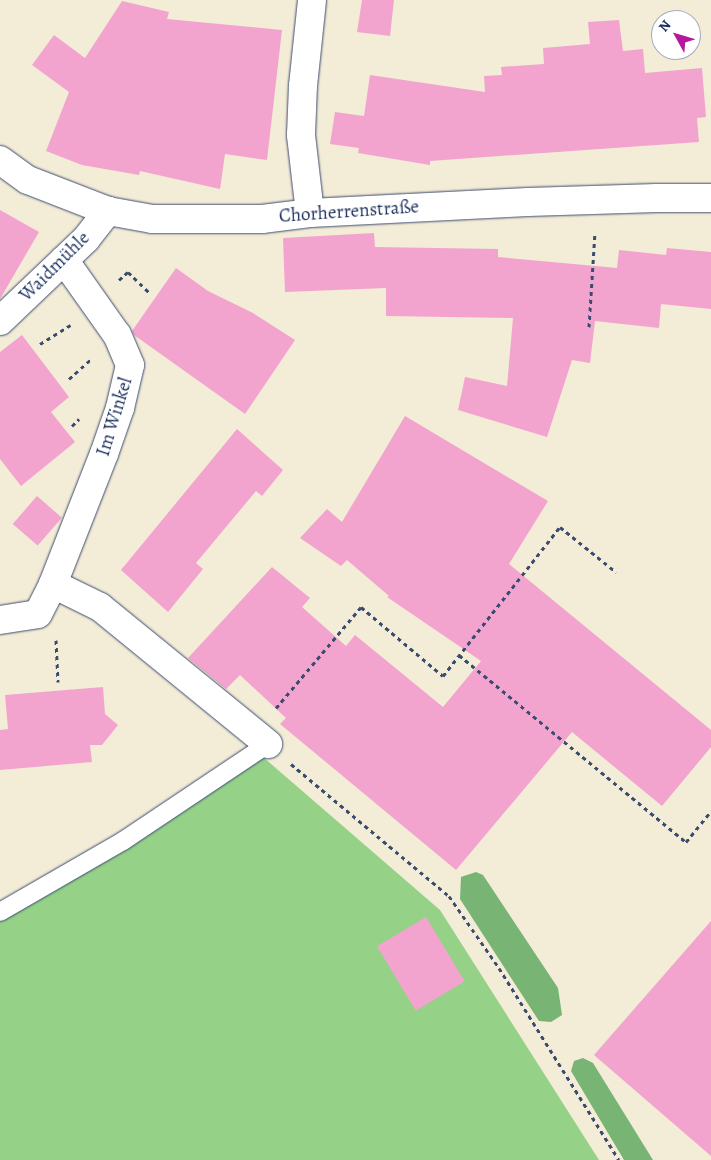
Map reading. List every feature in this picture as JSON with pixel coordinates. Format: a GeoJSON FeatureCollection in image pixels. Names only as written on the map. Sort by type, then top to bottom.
{"type":"FeatureCollection","features":[{"type":"Feature","properties":{"kind":"street"},"geometry":{"type":"LineString","coordinates":[[310,213],[301,135],[303,86],[312,0]]}},
{"type":"Feature","properties":{"kind":"street","name":"Chorherrenstraße"},"geometry":{"type":"LineString","coordinates":[[0,160],[28,180],[108,211],[152,219],[262,219],[310,213],[598,200],[711,198]]}},
{"type":"Feature","properties":{"kind":"street","name":"Waidmühle"},"geometry":{"type":"LineString","coordinates":[[0,321],[86,239],[108,211]]}},
{"type":"Feature","properties":{"kind":"street","name":"Im Winkel"},"geometry":{"type":"LineString","coordinates":[[0,620],[38,614],[53,584],[104,454],[120,408],[130,366],[117,335],[64,260]]}},
{"type":"Feature","properties":{"kind":"street"},"geometry":{"type":"LineString","coordinates":[[53,584],[100,607],[262,739]]}},
{"type":"Feature","properties":{"kind":"lane"},"geometry":{"type":"LineString","coordinates":[[0,912],[123,841],[262,739]]}},
{"type":"Feature","properties":{"kind":"path"},"geometry":{"type":"LineString","coordinates":[[589,326],[598,200]]}},
{"type":"Feature","properties":{"kind":"path"},"geometry":{"type":"LineString","coordinates":[[616,572],[560,527],[442,676],[361,607],[262,739],[449,896],[499,968],[618,1160]]}},
{"type":"Feature","properties":{"kind":"path"},"geometry":{"type":"LineString","coordinates":[[459,655],[686,842],[711,811]]}},
{"type":"Feature","properties":{"kind":"green space"},"geometry":{"type":"Polygon","coordinates":[[[263,757],[440,910],[599,1160],[0,1160],[0,919],[263,757]]]}},
{"type":"Feature","properties":{"kind":"green space"},"geometry":{"type":"Polygon","coordinates":[[[476,872],[483,875],[558,988],[562,1015],[551,1022],[539,1021],[460,899],[461,877],[476,872]]]}},
{"type":"Feature","properties":{"kind":"green space"},"geometry":{"type":"Polygon","coordinates":[[[583,1058],[593,1063],[653,1160],[624,1160],[571,1071],[574,1061],[583,1058]]]}},
{"type":"Feature","properties":{"kind":"building"},"geometry":{"type":"Polygon","coordinates":[[[362,0],[394,0],[390,36],[357,32],[362,0]]]}},
{"type":"Feature","properties":{"kind":"building"},"geometry":{"type":"Polygon","coordinates":[[[122,1],[169,12],[167,19],[282,30],[267,160],[225,154],[220,189],[140,171],[139,175],[82,165],[46,151],[69,92],[32,65],[54,35],[85,58],[122,1]]]}},
{"type":"Feature","properties":{"kind":"building"},"geometry":{"type":"Polygon","coordinates":[[[619,20],[623,51],[643,49],[645,73],[702,68],[706,117],[697,118],[699,142],[430,161],[430,165],[358,153],[359,148],[330,144],[335,112],[364,116],[370,75],[485,92],[484,76],[502,75],[501,67],[544,64],[543,48],[590,44],[588,22],[619,20]]]}},
{"type":"Feature","properties":{"kind":"building"},"geometry":{"type":"Polygon","coordinates":[[[0,210],[39,232],[0,299],[0,210]]]}},
{"type":"Feature","properties":{"kind":"building"},"geometry":{"type":"Polygon","coordinates":[[[374,233],[375,247],[498,249],[498,257],[617,268],[619,250],[666,255],[667,248],[711,252],[711,309],[661,304],[659,328],[595,321],[590,363],[572,360],[547,437],[458,410],[465,377],[507,386],[513,318],[386,316],[386,288],[285,292],[283,238],[374,233]]]}},
{"type":"Feature","properties":{"kind":"building"},"geometry":{"type":"Polygon","coordinates":[[[176,268],[208,291],[253,313],[295,340],[245,414],[134,335],[132,331],[176,268]]]}},
{"type":"Feature","properties":{"kind":"building"},"geometry":{"type":"Polygon","coordinates":[[[22,335],[69,397],[51,412],[75,442],[21,486],[0,459],[0,352],[22,335]]]}},
{"type":"Feature","properties":{"kind":"building"},"geometry":{"type":"Polygon","coordinates":[[[405,416],[548,501],[509,564],[711,730],[711,747],[662,806],[572,732],[456,870],[280,724],[286,718],[240,675],[226,689],[188,658],[272,567],[310,598],[302,607],[346,646],[355,635],[443,707],[481,661],[387,597],[389,596],[347,560],[341,566],[300,538],[327,509],[342,522],[405,416]]]}},
{"type":"Feature","properties":{"kind":"building"},"geometry":{"type":"Polygon","coordinates":[[[237,429],[283,470],[262,496],[256,491],[196,563],[203,569],[168,612],[121,570],[237,429]]]}},
{"type":"Feature","properties":{"kind":"building"},"geometry":{"type":"Polygon","coordinates":[[[37,496],[62,518],[38,546],[13,524],[37,496]]]}},
{"type":"Feature","properties":{"kind":"building"},"geometry":{"type":"Polygon","coordinates":[[[103,687],[105,714],[118,725],[102,745],[90,745],[92,762],[0,770],[0,730],[8,729],[5,695],[103,687]]]}},
{"type":"Feature","properties":{"kind":"building"},"geometry":{"type":"Polygon","coordinates":[[[426,917],[465,981],[416,1011],[377,946],[426,917]]]}},
{"type":"Feature","properties":{"kind":"building"},"geometry":{"type":"Polygon","coordinates":[[[711,921],[711,1156],[594,1055],[711,921]]]}}]}
